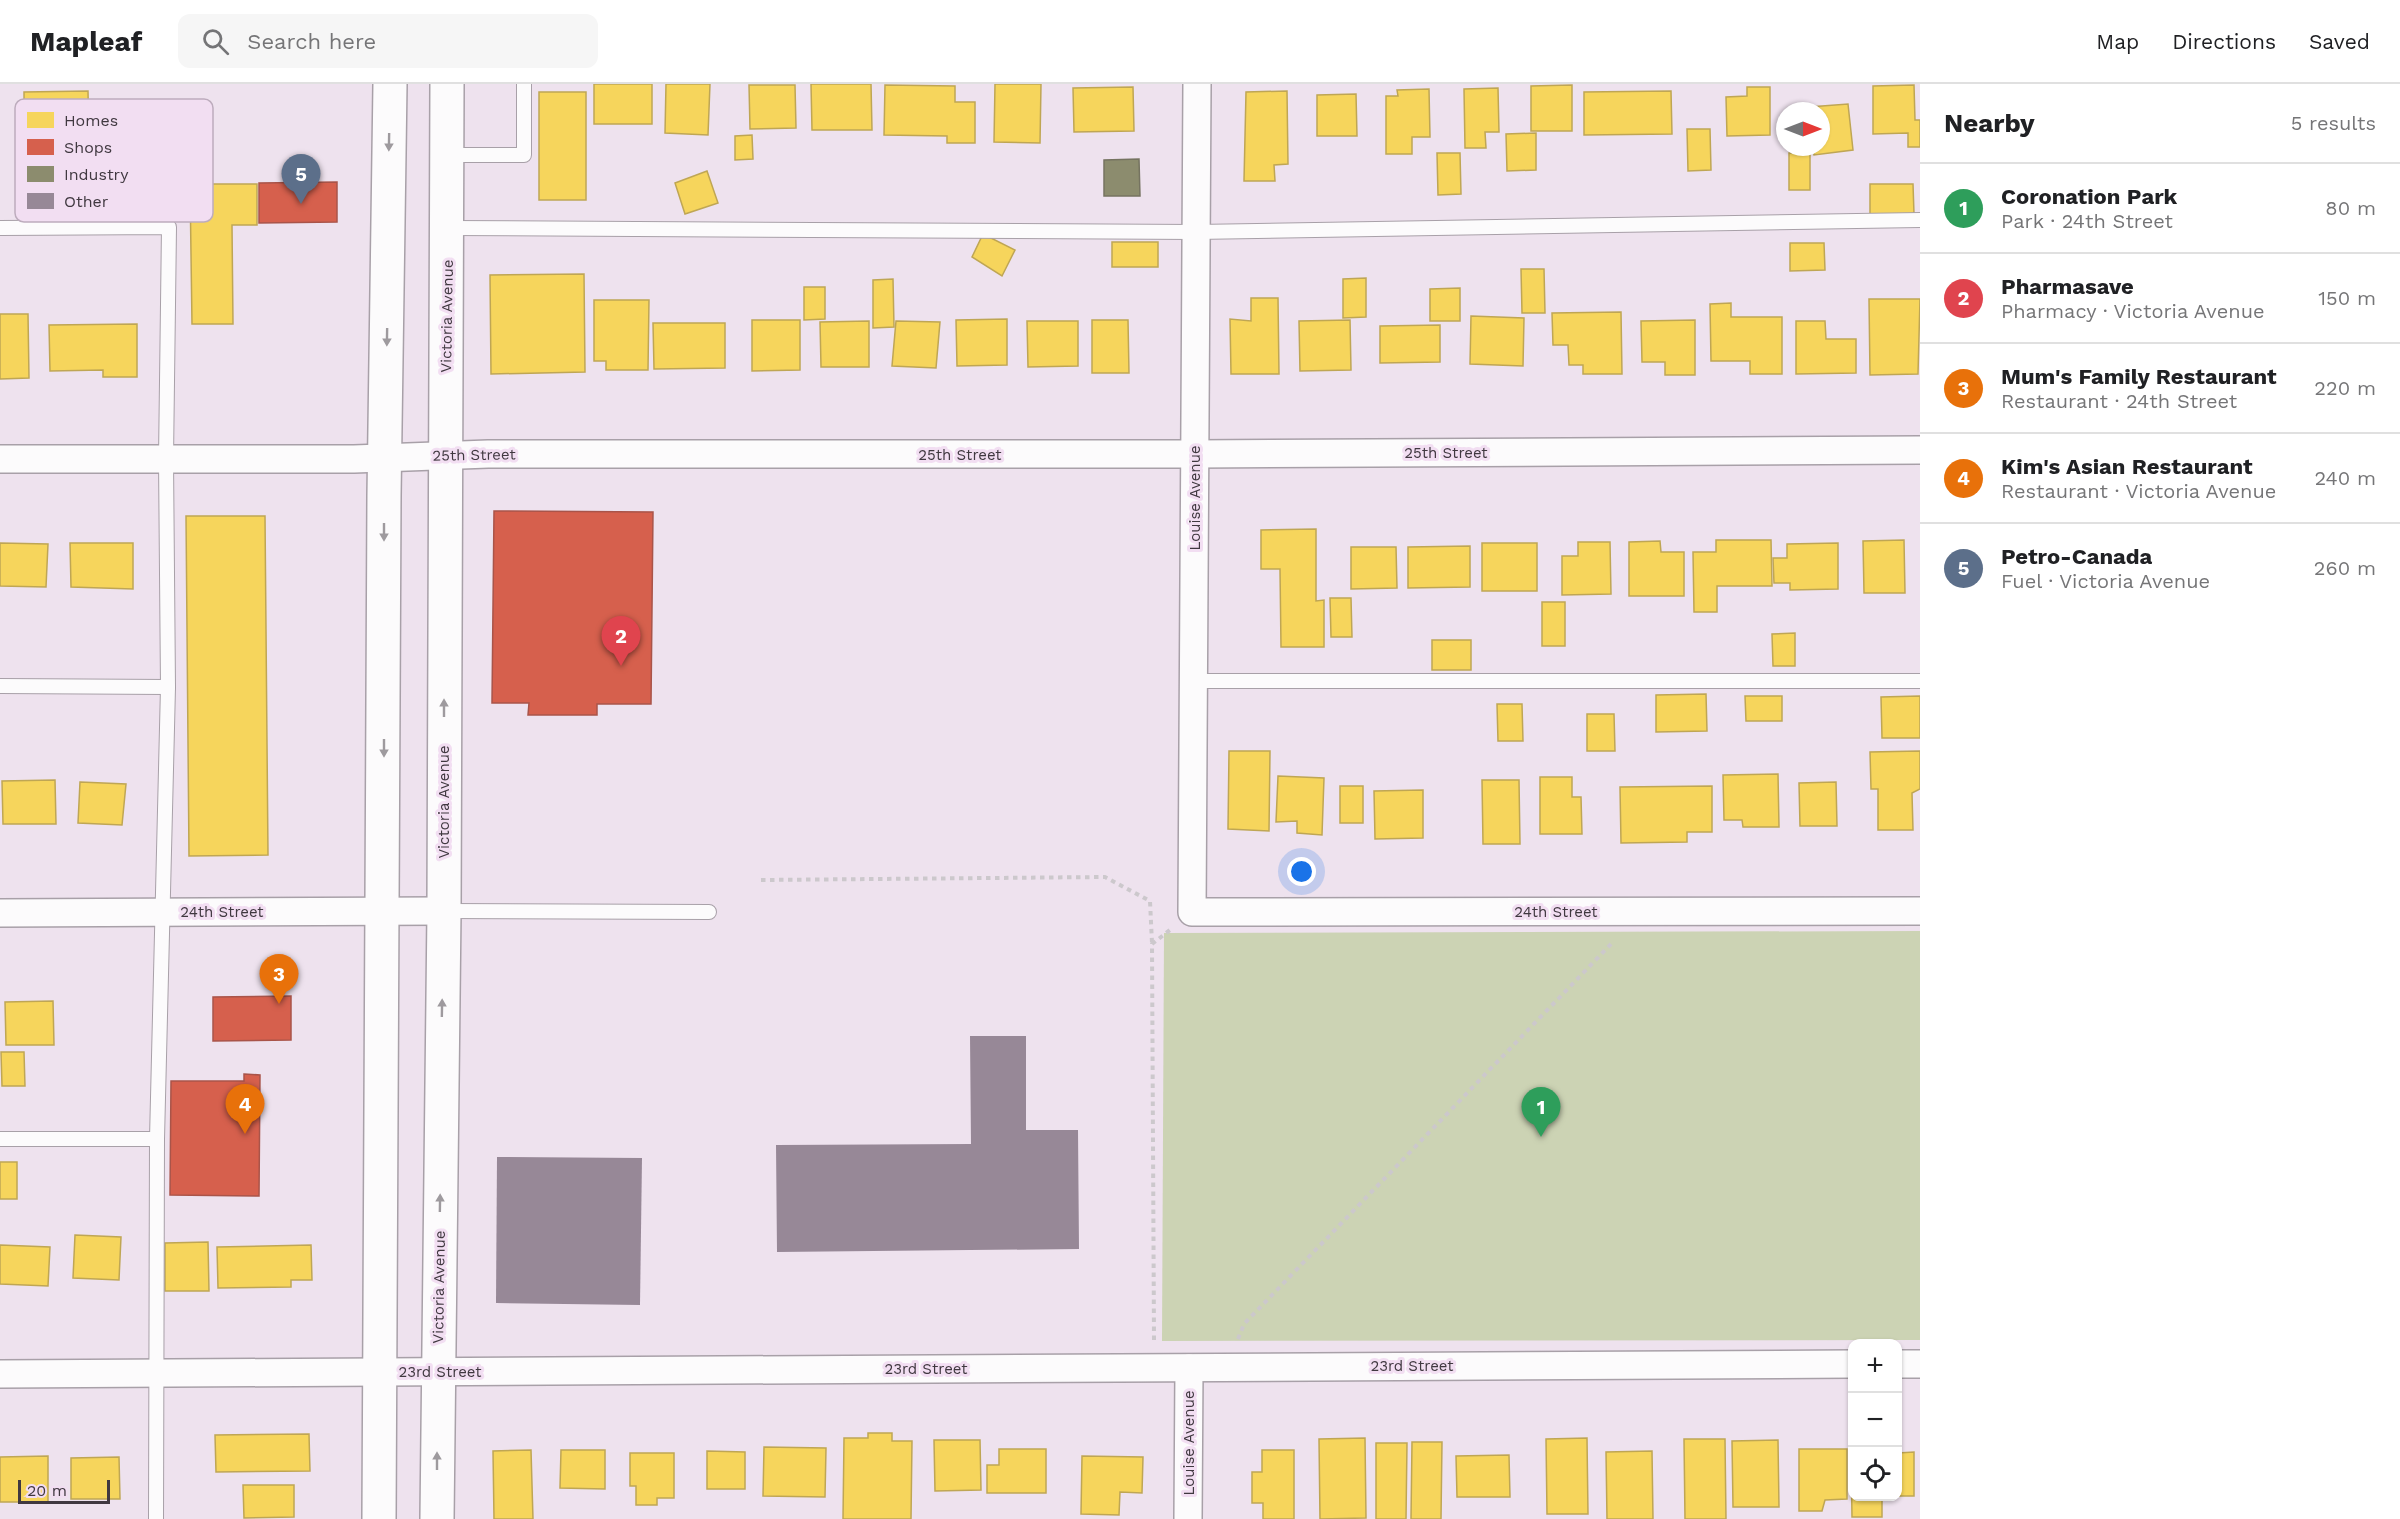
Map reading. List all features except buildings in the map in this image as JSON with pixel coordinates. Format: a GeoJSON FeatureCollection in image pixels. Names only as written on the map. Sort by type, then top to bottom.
{"type":"FeatureCollection","features":[{"type":"Feature","properties":{"kind":"main road"},"geometry":{"type":"LineString","coordinates":[[379,1519],[385,457],[390,84]]}},
{"type":"Feature","properties":{"kind":"main road","name":"Victoria Avenue"},"geometry":{"type":"LineString","coordinates":[[437,1519],[444,911],[447,84]]}},
{"type":"Feature","properties":{"kind":"street","name":"Louise Avenue"},"geometry":{"type":"LineString","coordinates":[[1192,912],[1197,84]]}},
{"type":"Feature","properties":{"kind":"street","name":"25th Street"},"geometry":{"type":"LineString","coordinates":[[0,459],[445,455],[1920,450]]}},
{"type":"Feature","properties":{"kind":"street","name":"24th Street"},"geometry":{"type":"LineString","coordinates":[[0,913],[444,911]]}},
{"type":"Feature","properties":{"kind":"street","name":"24th Street"},"geometry":{"type":"LineString","coordinates":[[1192,912],[1920,911]]}},
{"type":"Feature","properties":{"kind":"street","name":"23rd Street"},"geometry":{"type":"LineString","coordinates":[[0,1374],[157,1375],[1848,1364]]}},
{"type":"Feature","properties":{"kind":"street"},"geometry":{"type":"LineString","coordinates":[[1902,1364],[1920,1364]]}},
{"type":"Feature","properties":{"kind":"street","name":"Louise Avenue"},"geometry":{"type":"LineString","coordinates":[[1188,1519],[1189,1368]]}},
{"type":"Feature","properties":{"kind":"lane"},"geometry":{"type":"LineString","coordinates":[[448,155],[524,155],[524,84]]}},
{"type":"Feature","properties":{"kind":"lane"},"geometry":{"type":"LineString","coordinates":[[448,228],[1196,232],[1920,220]]}},
{"type":"Feature","properties":{"kind":"lane"},"geometry":{"type":"LineString","coordinates":[[0,228],[169,227],[166,459],[168,687],[157,1139],[156,1519]]}},
{"type":"Feature","properties":{"kind":"lane"},"geometry":{"type":"LineString","coordinates":[[1193,681],[1920,681]]}},
{"type":"Feature","properties":{"kind":"lane"},"geometry":{"type":"LineString","coordinates":[[0,686],[168,687]]}},
{"type":"Feature","properties":{"kind":"lane"},"geometry":{"type":"LineString","coordinates":[[444,911],[709,912]]}},
{"type":"Feature","properties":{"kind":"lane"},"geometry":{"type":"LineString","coordinates":[[0,1139],[157,1139]]}},
{"type":"Feature","properties":{"kind":"path"},"geometry":{"type":"LineString","coordinates":[[761,880],[1106,877],[1150,901],[1155,1368]]}},
{"type":"Feature","properties":{"kind":"path"},"geometry":{"type":"LineString","coordinates":[[1152,944],[1192,912]]}},
{"type":"Feature","properties":{"kind":"path"},"geometry":{"type":"LineString","coordinates":[[1225,1367],[1244,1324],[1641,912]]}},
{"type":"Feature","properties":{"kind":"green space"},"geometry":{"type":"Polygon","coordinates":[[[1920,931],[1920,1340],[1162,1341],[1164,933],[1920,931]]]}},
{"type":"Feature","properties":{"kind":"place","name":"Petro-Canada"},"geometry":{"type":"Point","coordinates":[301,204]}},
{"type":"Feature","properties":{"kind":"place","name":"Pharmasave"},"geometry":{"type":"Point","coordinates":[621,666]}},
{"type":"Feature","properties":{"kind":"place","name":"Mum's Family Restaurant"},"geometry":{"type":"Point","coordinates":[279,1004]}},
{"type":"Feature","properties":{"kind":"place","name":"Kim's Asian Restaurant"},"geometry":{"type":"Point","coordinates":[245,1134]}},
{"type":"Feature","properties":{"kind":"place","name":"Coronation Park"},"geometry":{"type":"Point","coordinates":[1541,1137]}}]}
